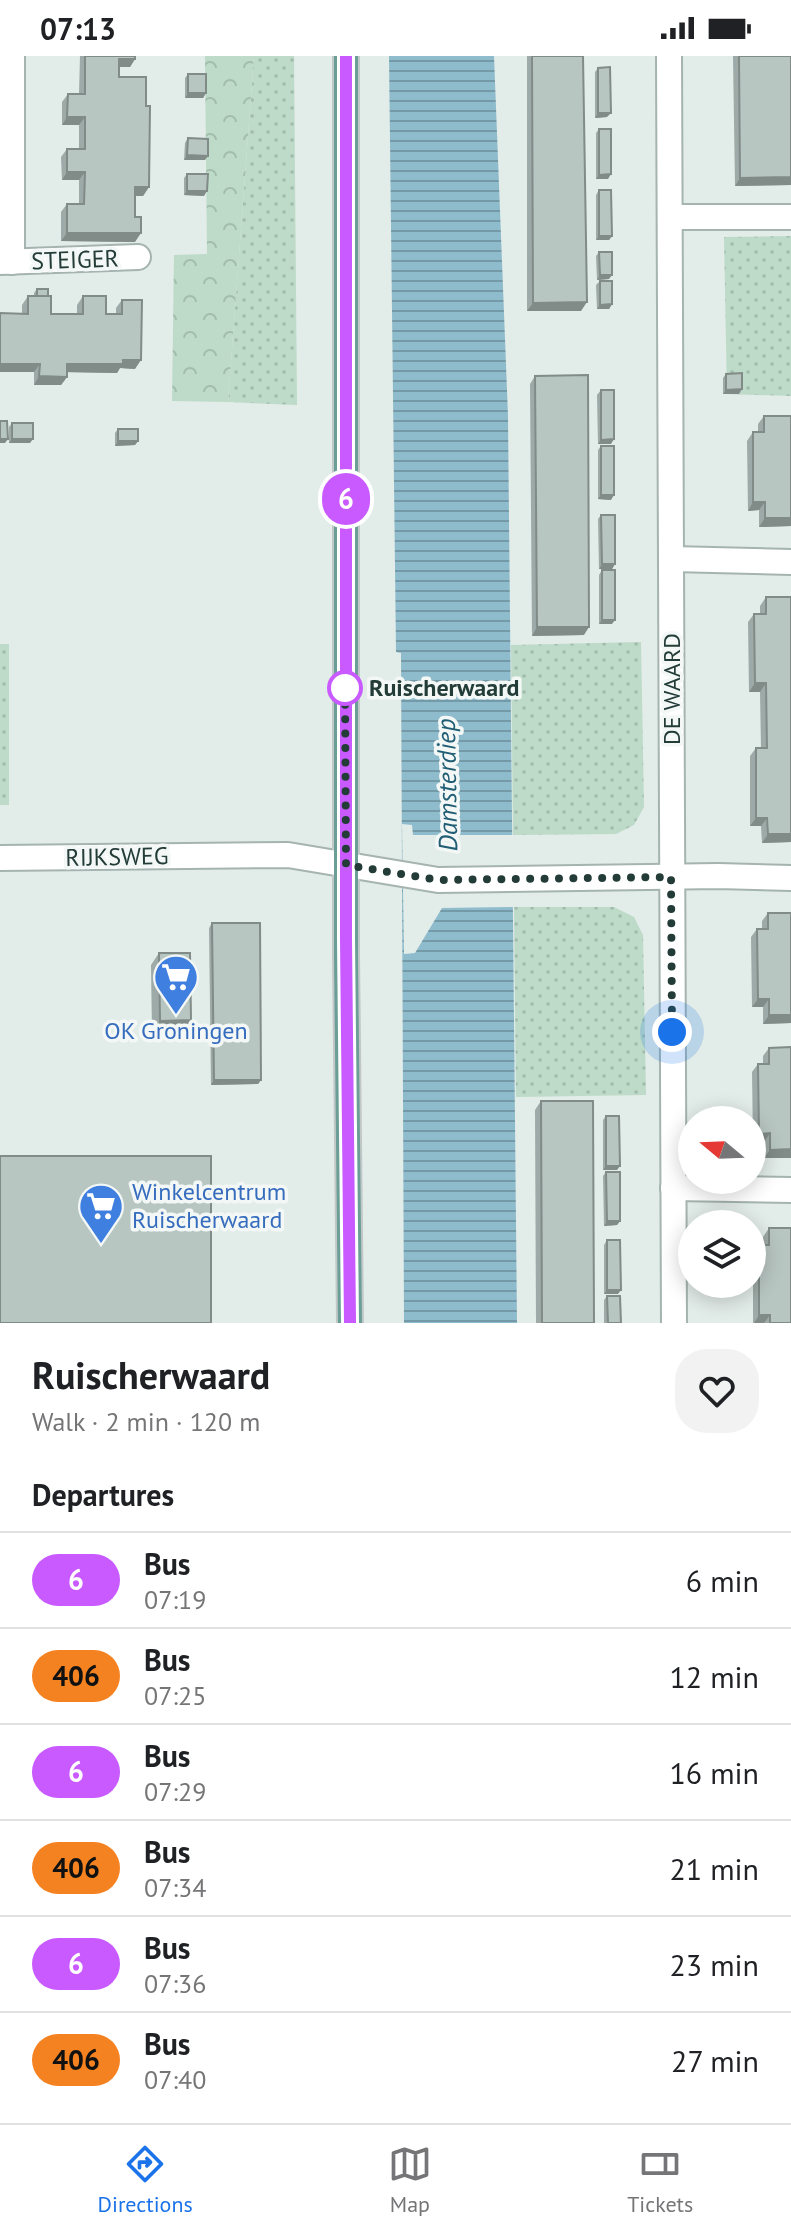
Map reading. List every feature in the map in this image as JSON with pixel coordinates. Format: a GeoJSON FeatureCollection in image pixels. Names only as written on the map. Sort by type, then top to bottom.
{"type":"FeatureCollection","features":[{"type":"Feature","properties":{"kind":"main road"},"geometry":{"type":"LineString","coordinates":[[346,56],[346,865],[350,1323]]}},
{"type":"Feature","properties":{"kind":"street","name":"STEIGER"},"geometry":{"type":"LineString","coordinates":[[12,56],[6,262],[138,257]]}},
{"type":"Feature","properties":{"kind":"street","name":"DE WAARD"},"geometry":{"type":"LineString","coordinates":[[669,56],[674,1323]]}},
{"type":"Feature","properties":{"kind":"street"},"geometry":{"type":"LineString","coordinates":[[671,217],[791,217]]}},
{"type":"Feature","properties":{"kind":"street"},"geometry":{"type":"LineString","coordinates":[[672,559],[791,562]]}},
{"type":"Feature","properties":{"kind":"street","name":"RIJKSWEG"},"geometry":{"type":"LineString","coordinates":[[0,858],[288,855],[438,880],[671,877]]}},
{"type":"Feature","properties":{"kind":"street"},"geometry":{"type":"LineString","coordinates":[[671,877],[791,878]]}},
{"type":"Feature","properties":{"kind":"street"},"geometry":{"type":"LineString","coordinates":[[673,1188],[791,1190]]}},
{"type":"Feature","properties":{"kind":"green space"},"geometry":{"type":"Polygon","coordinates":[[[205,56],[254,56],[228,402],[172,401],[174,255],[207,254],[205,56]]]}},
{"type":"Feature","properties":{"kind":"green space"},"geometry":{"type":"Polygon","coordinates":[[[254,56],[294,56],[297,405],[228,402],[254,56]]]}},
{"type":"Feature","properties":{"kind":"green space"},"geometry":{"type":"Polygon","coordinates":[[[791,236],[791,396],[727,394],[724,237],[791,236]]]}},
{"type":"Feature","properties":{"kind":"green space"},"geometry":{"type":"Polygon","coordinates":[[[641,642],[644,807],[634,825],[616,834],[513,835],[511,645],[641,642]]]}},
{"type":"Feature","properties":{"kind":"green space"},"geometry":{"type":"Polygon","coordinates":[[[0,644],[9,644],[9,805],[0,805],[0,644]]]}},
{"type":"Feature","properties":{"kind":"green space"},"geometry":{"type":"Polygon","coordinates":[[[514,907],[614,907],[634,917],[643,935],[646,1095],[516,1097],[514,907]]]}},
{"type":"Feature","properties":{"kind":"water","name":"Damsterdiep"},"geometry":{"type":"Polygon","coordinates":[[[389,56],[494,56],[508,416],[517,1323],[404,1323],[401,653],[396,652],[389,56]]]}},
{"type":"Feature","properties":{"kind":"pier"},"geometry":{"type":"Polygon","coordinates":[[[402,824],[412,825],[413,835],[513,835],[514,907],[442,908],[415,953],[404,954],[402,824]]]}},
{"type":"Feature","properties":{"kind":"building"},"geometry":{"type":"Polygon","coordinates":[[[85,56],[135,56],[135,59],[119,59],[119,77],[146,77],[146,106],[150,106],[149,187],[135,187],[135,217],[141,217],[141,233],[67,233],[67,204],[84,204],[85,172],[67,172],[67,149],[85,149],[85,117],[67,117],[68,94],[85,94],[85,56]]]}},
{"type":"Feature","properties":{"kind":"building"},"geometry":{"type":"Polygon","coordinates":[[[532,56],[583,56],[587,302],[533,303],[532,56]]]}},
{"type":"Feature","properties":{"kind":"building"},"geometry":{"type":"Polygon","coordinates":[[[739,56],[791,56],[791,177],[740,178],[739,56]]]}},
{"type":"Feature","properties":{"kind":"building"},"geometry":{"type":"Polygon","coordinates":[[[610,67],[611,113],[598,113],[598,68],[610,67]]]}},
{"type":"Feature","properties":{"kind":"building"},"geometry":{"type":"Polygon","coordinates":[[[188,74],[206,74],[206,93],[188,93],[188,74]]]}},
{"type":"Feature","properties":{"kind":"building"},"geometry":{"type":"Polygon","coordinates":[[[599,129],[611,129],[611,174],[599,175],[599,129]]]}},
{"type":"Feature","properties":{"kind":"building"},"geometry":{"type":"Polygon","coordinates":[[[188,138],[208,139],[208,156],[187,155],[188,138]]]}},
{"type":"Feature","properties":{"kind":"building"},"geometry":{"type":"Polygon","coordinates":[[[187,174],[208,174],[207,191],[187,191],[187,174]]]}},
{"type":"Feature","properties":{"kind":"building"},"geometry":{"type":"Polygon","coordinates":[[[599,190],[611,190],[612,236],[599,236],[599,190]]]}},
{"type":"Feature","properties":{"kind":"building"},"geometry":{"type":"Polygon","coordinates":[[[599,252],[612,252],[612,275],[600,275],[599,252]]]}},
{"type":"Feature","properties":{"kind":"building"},"geometry":{"type":"Polygon","coordinates":[[[600,281],[612,281],[612,304],[600,305],[600,281]]]}},
{"type":"Feature","properties":{"kind":"building"},"geometry":{"type":"Polygon","coordinates":[[[37,289],[48,289],[48,296],[37,296],[37,289]]]}},
{"type":"Feature","properties":{"kind":"building"},"geometry":{"type":"Polygon","coordinates":[[[28,296],[51,296],[51,314],[83,314],[83,296],[106,296],[106,314],[122,314],[122,300],[142,300],[141,360],[123,360],[123,364],[67,364],[67,377],[39,376],[40,364],[0,364],[0,313],[28,314],[28,296]]]}},
{"type":"Feature","properties":{"kind":"building"},"geometry":{"type":"Polygon","coordinates":[[[742,373],[742,389],[726,390],[726,374],[742,373]]]}},
{"type":"Feature","properties":{"kind":"building"},"geometry":{"type":"Polygon","coordinates":[[[588,375],[589,627],[537,627],[535,376],[588,375]]]}},
{"type":"Feature","properties":{"kind":"building"},"geometry":{"type":"Polygon","coordinates":[[[601,390],[614,390],[614,439],[601,440],[601,390]]]}},
{"type":"Feature","properties":{"kind":"building"},"geometry":{"type":"Polygon","coordinates":[[[764,416],[791,416],[791,518],[765,518],[765,502],[753,502],[753,432],[764,432],[764,416]]]}},
{"type":"Feature","properties":{"kind":"building"},"geometry":{"type":"Polygon","coordinates":[[[0,421],[7,421],[8,439],[0,439],[0,421]]]}},
{"type":"Feature","properties":{"kind":"building"},"geometry":{"type":"Polygon","coordinates":[[[12,423],[33,423],[33,439],[12,439],[12,423]]]}},
{"type":"Feature","properties":{"kind":"building"},"geometry":{"type":"Polygon","coordinates":[[[118,429],[138,429],[138,441],[118,441],[118,429]]]}},
{"type":"Feature","properties":{"kind":"building"},"geometry":{"type":"Polygon","coordinates":[[[601,446],[614,446],[614,495],[601,495],[601,446]]]}},
{"type":"Feature","properties":{"kind":"building"},"geometry":{"type":"Polygon","coordinates":[[[601,515],[615,515],[615,564],[602,564],[601,515]]]}},
{"type":"Feature","properties":{"kind":"building"},"geometry":{"type":"Polygon","coordinates":[[[602,570],[615,570],[615,620],[602,620],[602,570]]]}},
{"type":"Feature","properties":{"kind":"building"},"geometry":{"type":"Polygon","coordinates":[[[766,597],[791,597],[791,834],[768,834],[767,818],[756,818],[756,748],[767,748],[766,683],[755,683],[754,614],[766,614],[766,597]]]}},
{"type":"Feature","properties":{"kind":"building"},"geometry":{"type":"Polygon","coordinates":[[[768,913],[791,913],[791,1015],[769,1015],[769,999],[758,999],[757,929],[768,929],[768,913]]]}},
{"type":"Feature","properties":{"kind":"building"},"geometry":{"type":"Polygon","coordinates":[[[212,923],[260,923],[261,1080],[214,1080],[212,923]]]}},
{"type":"Feature","properties":{"kind":"building"},"geometry":{"type":"Polygon","coordinates":[[[159,953],[190,953],[191,1020],[160,1021],[159,953]]]}},
{"type":"Feature","properties":{"kind":"building"},"geometry":{"type":"Polygon","coordinates":[[[791,1047],[791,1149],[770,1150],[770,1133],[766,1133],[766,1106],[759,1106],[758,1064],[769,1064],[769,1048],[791,1047]]]}},
{"type":"Feature","properties":{"kind":"building"},"geometry":{"type":"Polygon","coordinates":[[[541,1101],[593,1101],[594,1323],[542,1323],[541,1101]]]}},
{"type":"Feature","properties":{"kind":"building"},"geometry":{"type":"Polygon","coordinates":[[[606,1116],[619,1116],[620,1166],[606,1166],[606,1116]]]}},
{"type":"Feature","properties":{"kind":"building","name":"Winkelcentrum Ruischerwaard"},"geometry":{"type":"Polygon","coordinates":[[[0,1156],[211,1156],[211,1323],[0,1323],[0,1156]]]}},
{"type":"Feature","properties":{"kind":"building"},"geometry":{"type":"Polygon","coordinates":[[[606,1172],[620,1172],[620,1221],[607,1221],[606,1172]]]}},
{"type":"Feature","properties":{"kind":"building"},"geometry":{"type":"Polygon","coordinates":[[[769,1228],[791,1228],[791,1323],[770,1323],[770,1315],[759,1315],[759,1298],[766,1298],[766,1245],[769,1245],[769,1228]]]}},
{"type":"Feature","properties":{"kind":"building"},"geometry":{"type":"Polygon","coordinates":[[[607,1240],[620,1240],[621,1290],[607,1290],[607,1240]]]}},
{"type":"Feature","properties":{"kind":"building"},"geometry":{"type":"Polygon","coordinates":[[[607,1296],[620,1296],[621,1323],[608,1323],[607,1296]]]}},
{"type":"Feature","properties":{"kind":"bus line","name":"6"},"geometry":{"type":"LineString","coordinates":[[346,56],[346,939],[350,1323]]}},
{"type":"Feature","properties":{"kind":"place","name":"Ruischerwaard"},"geometry":{"type":"Point","coordinates":[345,688]}},
{"type":"Feature","properties":{"kind":"place","name":"OK Groningen"},"geometry":{"type":"Point","coordinates":[176,1016]}},
{"type":"Feature","properties":{"kind":"place","name":"Winkelcentrum Ruischerwaard"},"geometry":{"type":"Point","coordinates":[101,1245]}},
{"type":"Feature","properties":{"kind":"route"},"geometry":{"type":"LineString","coordinates":[[345,688],[345,682],[346,865],[438,880],[671,877],[672,1032]]}}]}
